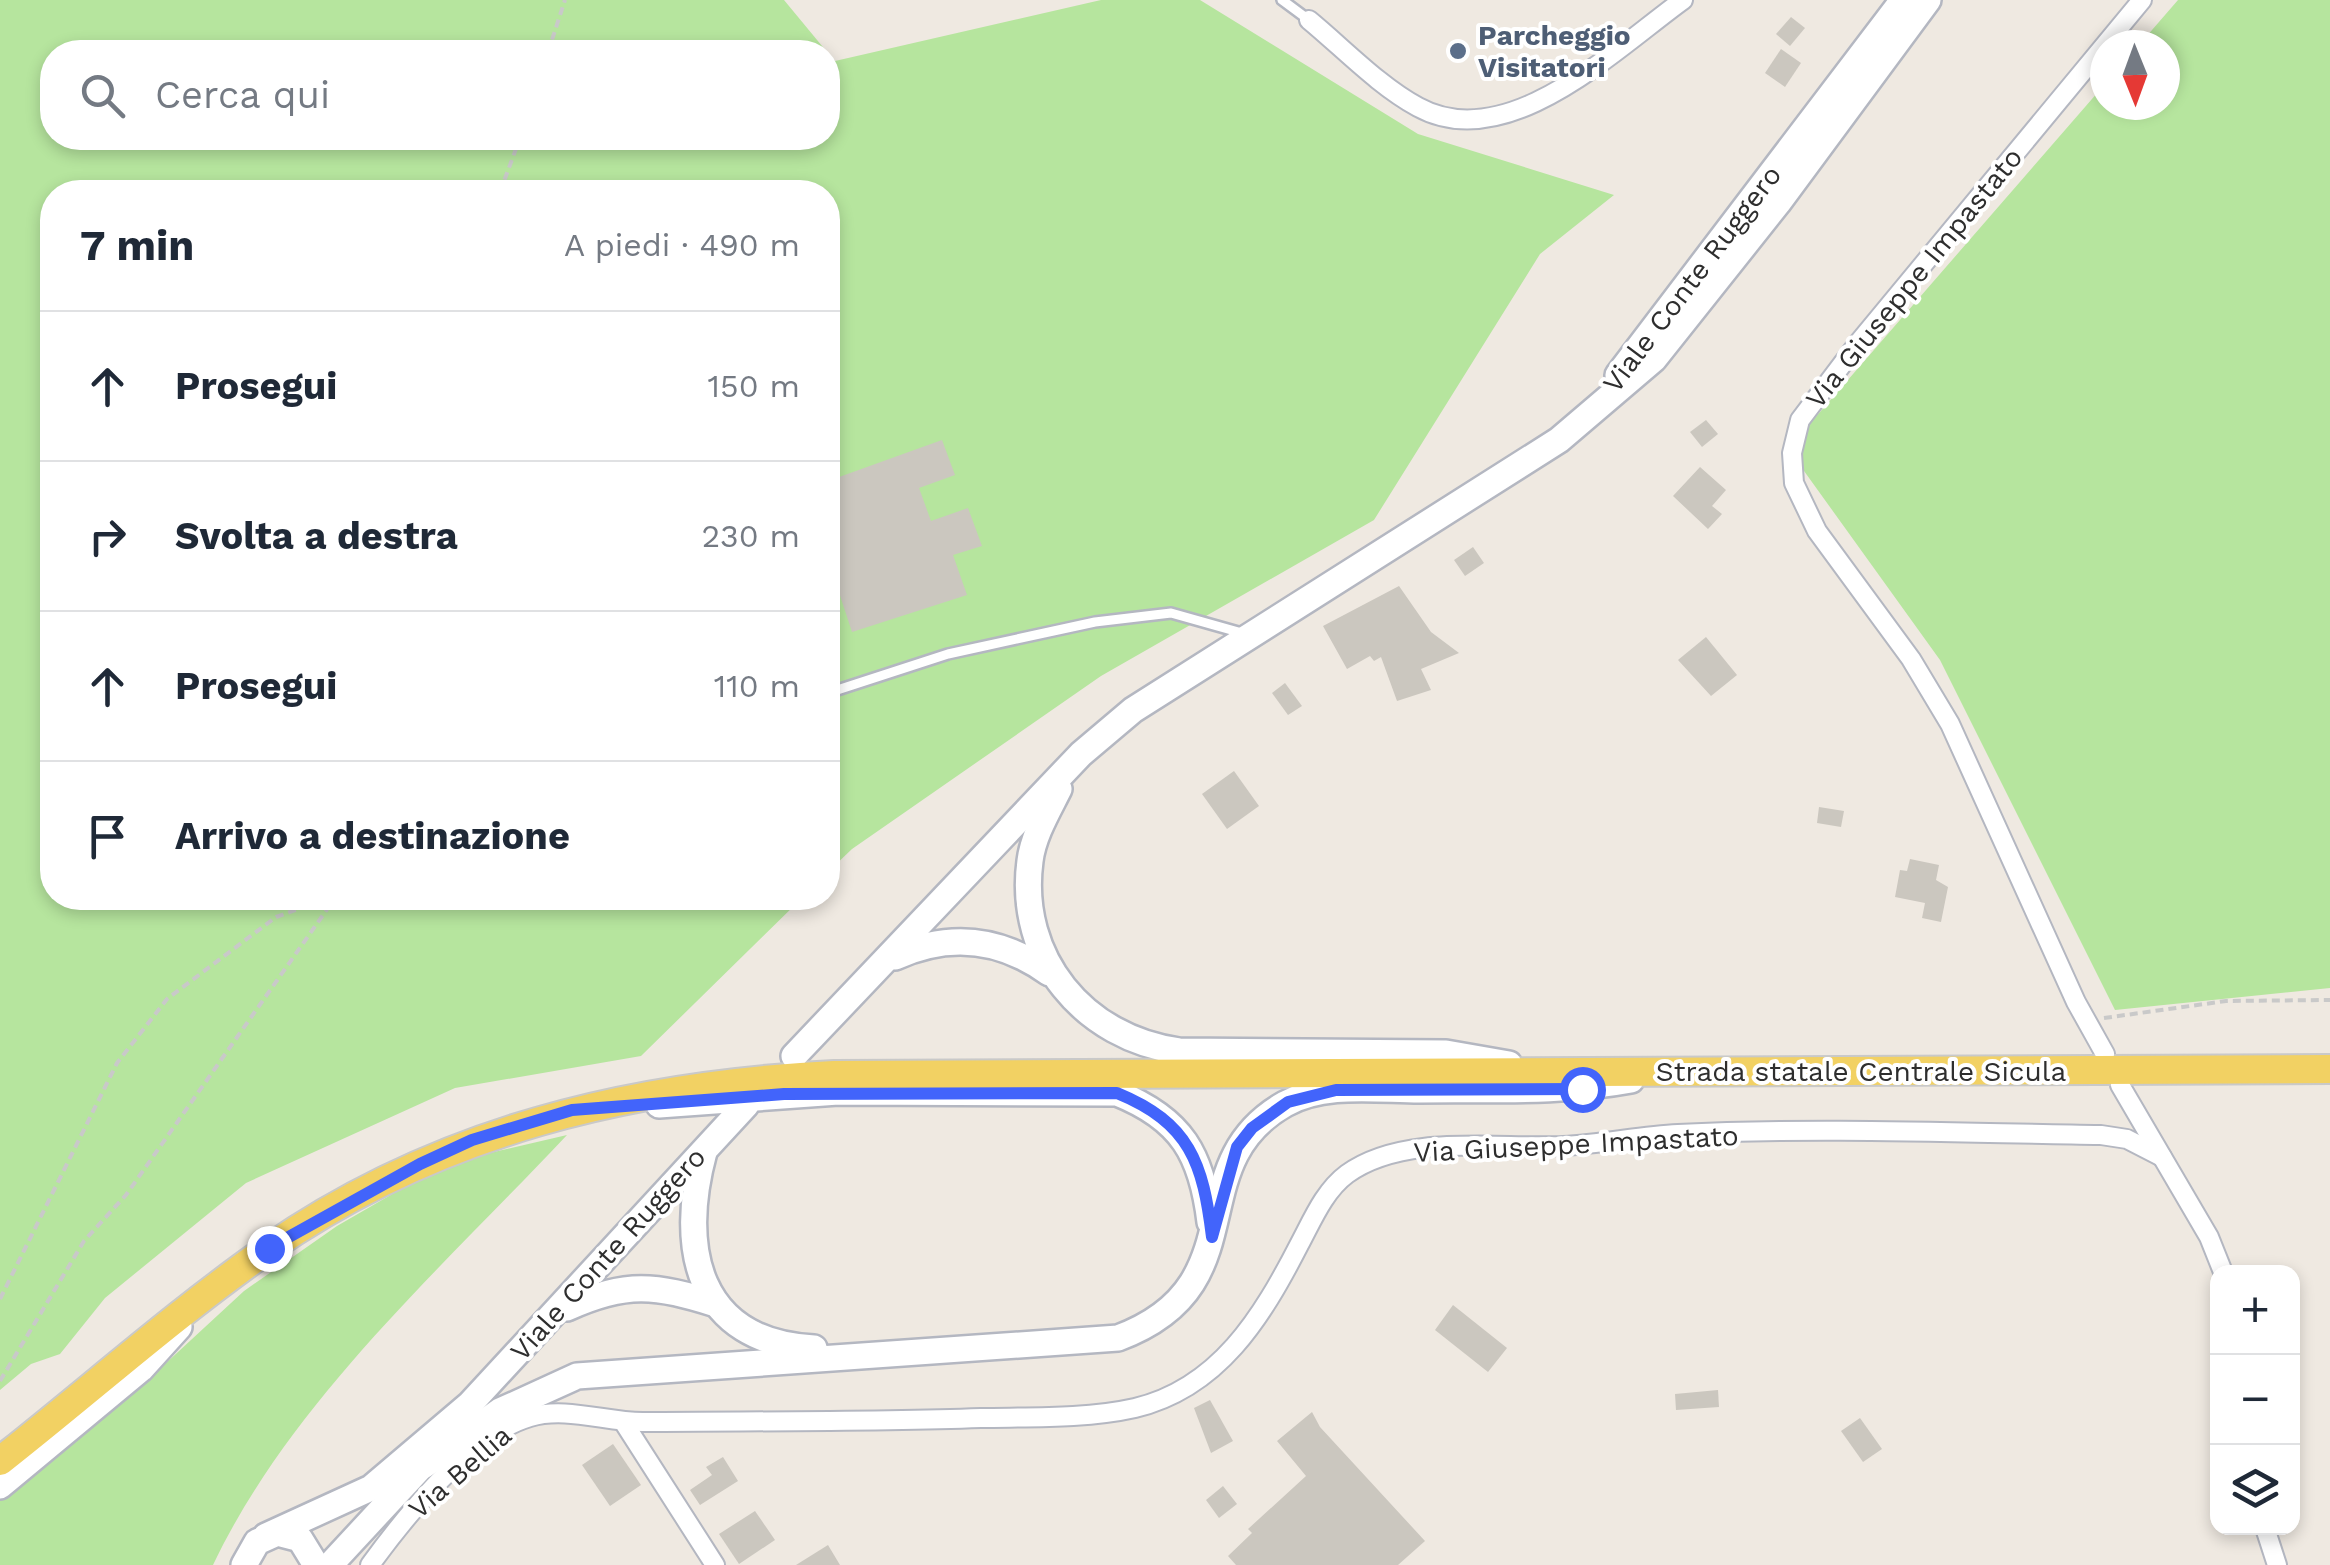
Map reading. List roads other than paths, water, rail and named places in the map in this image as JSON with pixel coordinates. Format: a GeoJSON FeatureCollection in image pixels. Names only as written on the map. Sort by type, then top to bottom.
{"type":"FeatureCollection","features":[{"type":"Feature","properties":{"kind":"main road","name":"Viale Conte Ruggero"},"geometry":{"type":"LineString","coordinates":[[1588,415],[1903,0]]}},
{"type":"Feature","properties":{"kind":"main road","name":"Viale Conte Ruggero"},"geometry":{"type":"LineString","coordinates":[[1588,415],[1654,358],[1928,0]]}},
{"type":"Feature","properties":{"kind":"main road"},"geometry":{"type":"LineString","coordinates":[[794,1056],[1081,754],[1132,710],[1559,440],[1588,415]]}},
{"type":"Feature","properties":{"kind":"main road"},"geometry":{"type":"LineString","coordinates":[[1053,976],[1031,914],[1030,857],[1045,816],[1081,754]]}},
{"type":"Feature","properties":{"kind":"main road"},"geometry":{"type":"LineString","coordinates":[[887,961],[920,946],[961,941],[994,943],[1025,956],[1053,976],[1104,1027],[1143,1046],[1179,1051],[1446,1053],[1548,1072]]}},
{"type":"Feature","properties":{"kind":"main road","name":"Strada statale Centrale Sicula"},"geometry":{"type":"LineString","coordinates":[[0,1461],[269,1248],[350,1200],[472,1140],[572,1110],[699,1087],[834,1075],[2330,1070]]}},
{"type":"Feature","properties":{"kind":"main road"},"geometry":{"type":"LineString","coordinates":[[266,1536],[289,1534],[324,1558],[424,1466],[500,1411],[577,1376],[1118,1338],[1166,1315],[1186,1295],[1212,1237],[1237,1147],[1252,1128],[1288,1102],[1336,1090],[1582,1089],[1674,1071]]}},
{"type":"Feature","properties":{"kind":"main road"},"geometry":{"type":"LineString","coordinates":[[572,1110],[784,1094],[1117,1093],[1144,1104],[1187,1143],[1203,1178],[1212,1237]]}},
{"type":"Feature","properties":{"kind":"main road","name":"Viale Conte Ruggero"},"geometry":{"type":"LineString","coordinates":[[470,1404],[746,1105]]}},
{"type":"Feature","properties":{"kind":"main road"},"geometry":{"type":"LineString","coordinates":[[705,1148],[693,1190],[693,1255],[716,1304]]}},
{"type":"Feature","properties":{"kind":"main road"},"geometry":{"type":"LineString","coordinates":[[554,1314],[620,1288],[674,1291],[716,1304],[749,1329],[790,1347],[894,1352]]}},
{"type":"Feature","properties":{"kind":"main road"},"geometry":{"type":"LineString","coordinates":[[0,1486],[141,1370],[206,1298]]}},
{"type":"Feature","properties":{"kind":"main road"},"geometry":{"type":"LineString","coordinates":[[424,1466],[470,1404]]}},
{"type":"Feature","properties":{"kind":"main road"},"geometry":{"type":"LineString","coordinates":[[244,1565],[250,1550],[266,1536],[371,1488],[470,1404]]}},
{"type":"Feature","properties":{"kind":"street"},"geometry":{"type":"LineString","coordinates":[[1308,20],[1417,106],[1466,120],[1516,112],[1535,104],[1683,0]]}},
{"type":"Feature","properties":{"kind":"street"},"geometry":{"type":"LineString","coordinates":[[1790,185],[1815,136],[1915,0]]}},
{"type":"Feature","properties":{"kind":"street","name":"Via Giuseppe Impastato"},"geometry":{"type":"LineString","coordinates":[[2106,1054],[2090,1020],[2076,1002],[1950,724],[1911,659],[1801,502],[1794,483],[1792,453],[1800,420],[1847,358],[2142,0]]}},
{"type":"Feature","properties":{"kind":"street"},"geometry":{"type":"LineString","coordinates":[[2120,1085],[2209,1237],[2220,1265]]}},
{"type":"Feature","properties":{"kind":"street","name":"Via Giuseppe Impastato"},"geometry":{"type":"LineString","coordinates":[[624,1422],[1040,1416],[1129,1409],[1162,1400],[1192,1384],[1235,1349],[1274,1296],[1331,1188],[1373,1160],[1428,1149],[1568,1146],[1677,1134],[1856,1132],[2102,1135],[2126,1139],[2162,1157]]}},
{"type":"Feature","properties":{"kind":"street","name":"Via Bellia"},"geometry":{"type":"LineString","coordinates":[[371,1563],[405,1518],[450,1472],[512,1424],[530,1416],[566,1414],[624,1422]]}},
{"type":"Feature","properties":{"kind":"street"},"geometry":{"type":"LineString","coordinates":[[624,1422],[715,1565]]}},
{"type":"Feature","properties":{"kind":"street"},"geometry":{"type":"LineString","coordinates":[[2268,1535],[2277,1565]]}},
{"type":"Feature","properties":{"kind":"street"},"geometry":{"type":"LineString","coordinates":[[324,1558],[371,1563]]}},
{"type":"Feature","properties":{"kind":"lane"},"geometry":{"type":"LineString","coordinates":[[1282,0],[1308,20]]}},
{"type":"Feature","properties":{"kind":"lane"},"geometry":{"type":"LineString","coordinates":[[840,689],[948,654],[1096,622],[1172,613],[1247,635]]}},
{"type":"Feature","properties":{"kind":"place","name":"Parcheggio Visitatori"},"geometry":{"type":"Point","coordinates":[1458,51]}}]}
